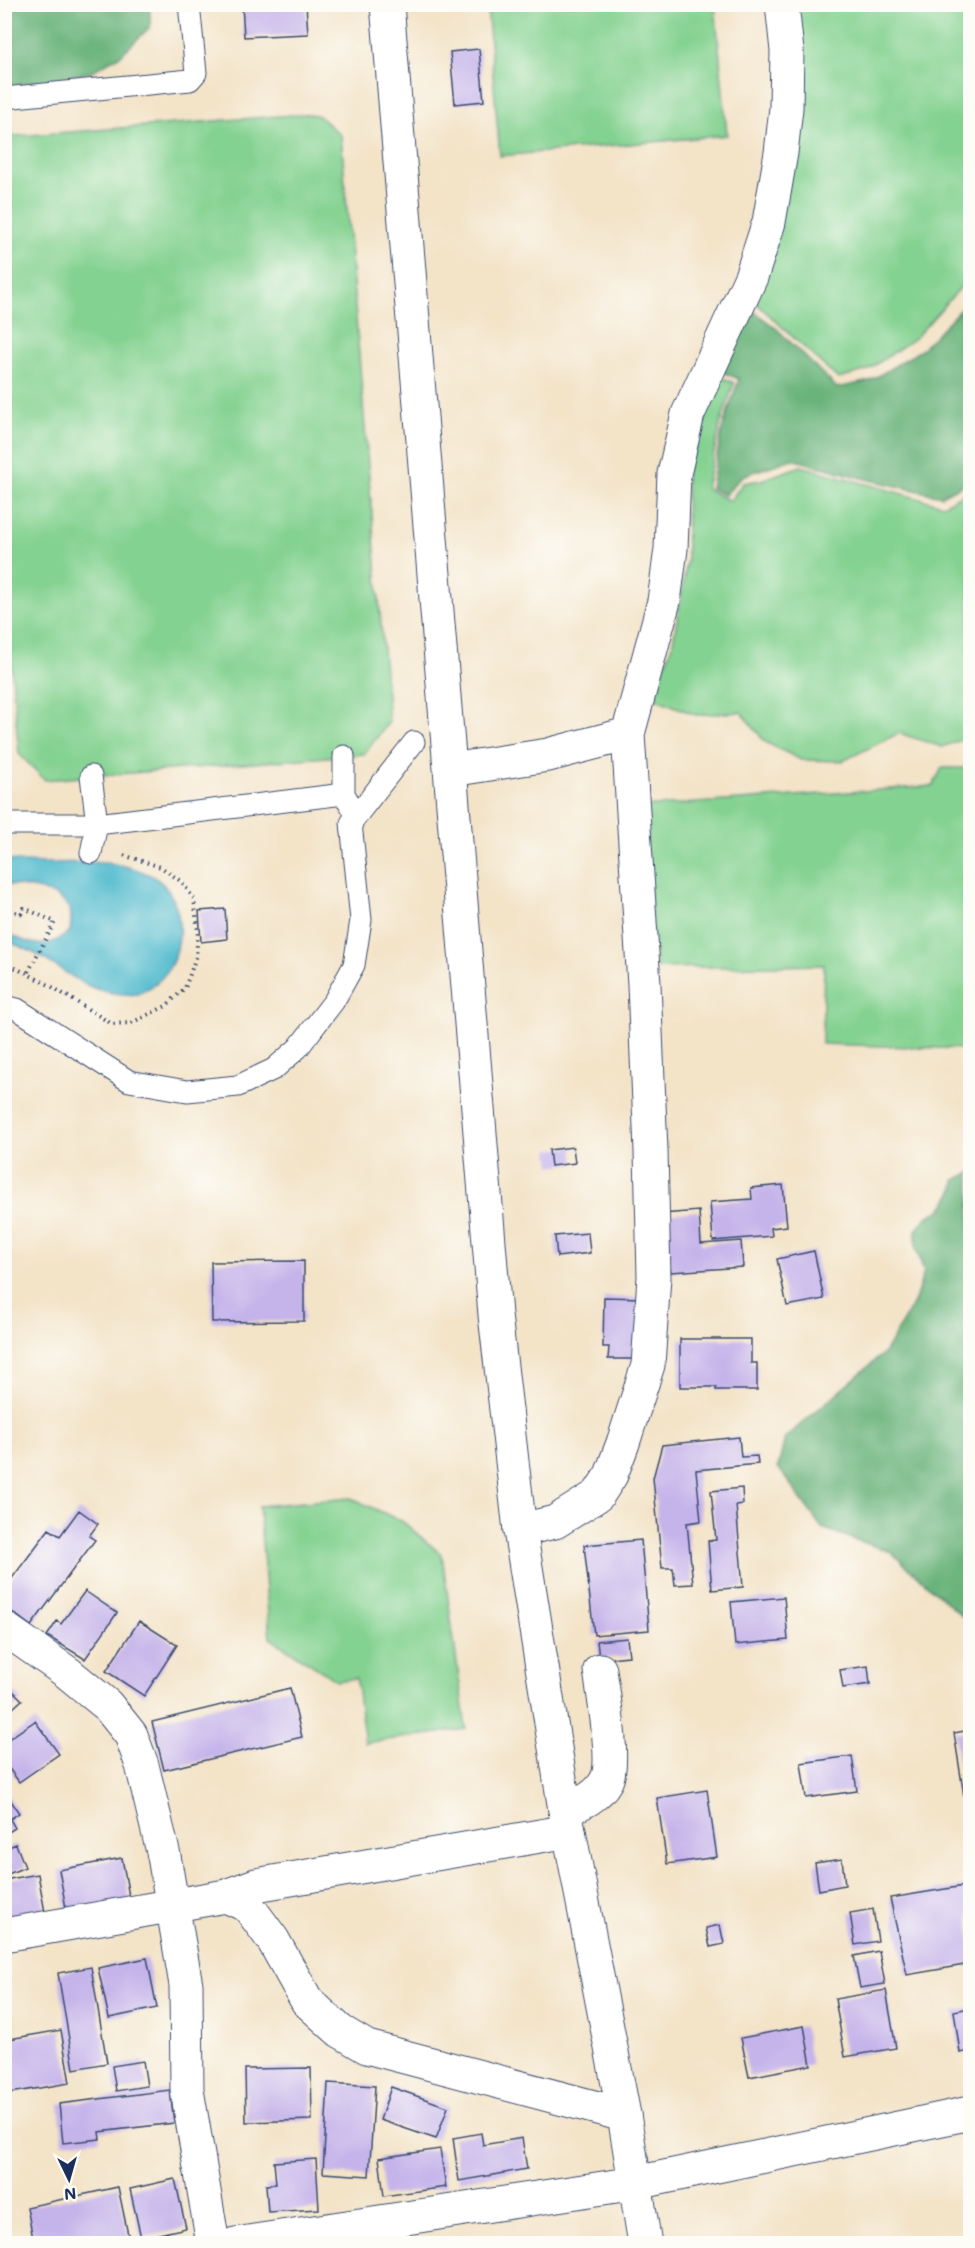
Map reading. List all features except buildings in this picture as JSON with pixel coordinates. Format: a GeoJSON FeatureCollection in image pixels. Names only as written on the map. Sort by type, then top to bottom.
{"type":"FeatureCollection","features":[{"type":"Feature","properties":{"kind":"street"},"geometry":{"type":"LineString","coordinates":[[387,4],[495,1315],[520,1530],[567,1821],[624,2115],[645,2244]]}},
{"type":"Feature","properties":{"kind":"street"},"geometry":{"type":"LineString","coordinates":[[520,1530],[555,1522],[598,1495],[611,1474],[623,1443],[648,1365],[654,1277],[651,1151],[644,984],[628,734],[664,601],[671,549],[674,474],[688,414],[750,277],[769,222],[786,108],[787,51],[782,4]]}},
{"type":"Feature","properties":{"kind":"street"},"geometry":{"type":"LineString","coordinates":[[451,770],[548,755],[628,734]]}},
{"type":"Feature","properties":{"kind":"street"},"geometry":{"type":"LineString","coordinates":[[4,1628],[68,1673],[106,1705],[131,1735],[153,1805],[186,1985],[187,2090],[213,2244]]}},
{"type":"Feature","properties":{"kind":"street"},"geometry":{"type":"LineString","coordinates":[[4,1935],[226,1896],[256,1885],[567,1821],[607,1779],[610,1752],[600,1670]]}},
{"type":"Feature","properties":{"kind":"street"},"geometry":{"type":"LineString","coordinates":[[226,1896],[248,1906],[273,1940],[307,2001],[340,2031],[367,2047],[624,2115]]}},
{"type":"Feature","properties":{"kind":"street"},"geometry":{"type":"LineString","coordinates":[[235,2244],[636,2183],[970,2112]]}},
{"type":"Feature","properties":{"kind":"lane"},"geometry":{"type":"LineString","coordinates":[[4,98],[190,80],[196,74],[189,4]]}},
{"type":"Feature","properties":{"kind":"lane"},"geometry":{"type":"LineString","coordinates":[[4,1006],[17,1009],[129,1081],[187,1091],[237,1086],[274,1069],[298,1048],[334,1001],[354,965],[361,920],[351,823],[414,742]]}},
{"type":"Feature","properties":{"kind":"lane"},"geometry":{"type":"LineString","coordinates":[[344,756],[344,794],[356,814]]}},
{"type":"Feature","properties":{"kind":"lane"},"geometry":{"type":"LineString","coordinates":[[92,776],[97,824],[92,853]]}},
{"type":"Feature","properties":{"kind":"lane"},"geometry":{"type":"LineString","coordinates":[[4,824],[97,824],[344,794]]}},
{"type":"Feature","properties":{"kind":"path"},"geometry":{"type":"LineString","coordinates":[[4,962],[80,1003],[112,1024],[131,1023],[166,1006],[185,988],[196,957],[198,931],[194,899],[182,882],[161,867],[134,857],[106,851],[92,853]]}},
{"type":"Feature","properties":{"kind":"path"},"geometry":{"type":"LineString","coordinates":[[4,908],[21,914],[24,908],[55,922],[27,974]]}},
{"type":"Feature","properties":{"kind":"green space"},"geometry":{"type":"Polygon","coordinates":[[[5,4],[150,5],[150,27],[121,55],[89,73],[5,87],[5,4]]]}},
{"type":"Feature","properties":{"kind":"green space"},"geometry":{"type":"Polygon","coordinates":[[[487,5],[715,5],[727,135],[500,156],[487,5]]]}},
{"type":"Feature","properties":{"kind":"green space"},"geometry":{"type":"Polygon","coordinates":[[[792,5],[970,5],[970,277],[916,337],[868,370],[838,379],[753,300],[792,5]]]}},
{"type":"Feature","properties":{"kind":"green space"},"geometry":{"type":"Polygon","coordinates":[[[317,115],[341,135],[389,722],[364,754],[45,780],[19,754],[4,583],[4,137],[317,115]]]}},
{"type":"Feature","properties":{"kind":"green space"},"geometry":{"type":"Polygon","coordinates":[[[970,299],[970,481],[941,496],[792,459],[742,476],[725,495],[711,488],[722,429],[739,379],[717,370],[745,305],[776,328],[837,388],[870,381],[921,350],[970,299]]]}},
{"type":"Feature","properties":{"kind":"green space"},"geometry":{"type":"Polygon","coordinates":[[[716,375],[734,383],[720,425],[706,488],[730,501],[743,483],[761,480],[801,466],[943,505],[970,490],[970,737],[942,747],[899,733],[843,761],[801,760],[765,742],[741,712],[696,715],[654,698],[673,642],[687,561],[686,471],[716,375]]]}},
{"type":"Feature","properties":{"kind":"green space"},"geometry":{"type":"Polygon","coordinates":[[[942,768],[970,768],[970,1049],[822,1044],[824,965],[656,968],[642,807],[933,786],[942,768]]]}},
{"type":"Feature","properties":{"kind":"green space"},"geometry":{"type":"Polygon","coordinates":[[[970,1173],[970,1619],[964,1618],[891,1552],[822,1528],[778,1467],[785,1438],[885,1352],[914,1303],[924,1272],[916,1248],[916,1230],[928,1216],[941,1210],[954,1190],[955,1180],[970,1173]]]}},
{"type":"Feature","properties":{"kind":"green space"},"geometry":{"type":"Polygon","coordinates":[[[351,1498],[403,1522],[442,1555],[466,1729],[365,1743],[356,1678],[337,1681],[270,1638],[259,1506],[351,1498]]]}},
{"type":"Feature","properties":{"kind":"water"},"geometry":{"type":"Polygon","coordinates":[[[5,859],[42,863],[116,864],[152,876],[165,886],[178,916],[177,949],[171,965],[162,978],[137,994],[110,993],[85,984],[42,957],[5,940],[5,932],[30,943],[53,942],[70,931],[71,914],[66,904],[54,895],[37,889],[5,884],[5,859]]]}}]}
